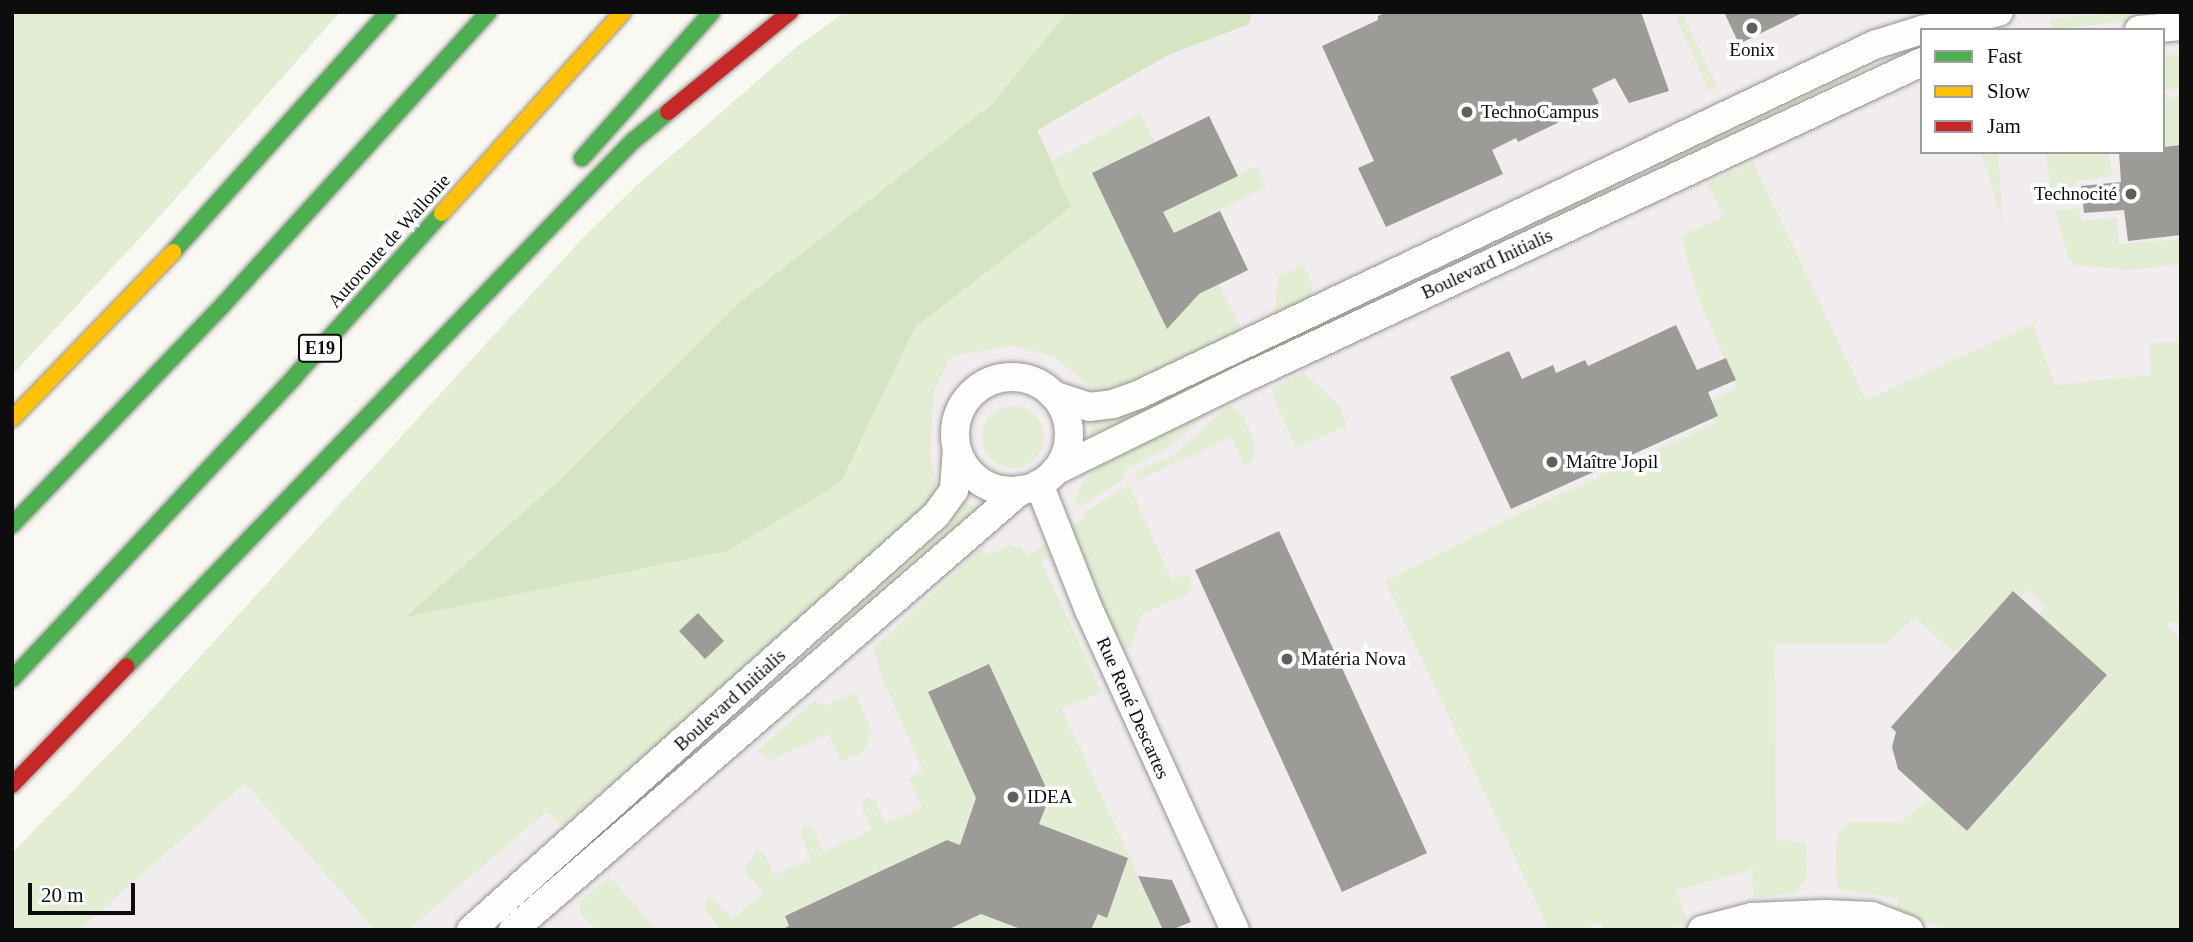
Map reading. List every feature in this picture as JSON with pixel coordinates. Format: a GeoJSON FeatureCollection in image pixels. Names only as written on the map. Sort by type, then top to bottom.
{"type":"FeatureCollection","features":[{"type":"Feature","properties":{"kind":"highway"},"geometry":{"type":"LineString","coordinates":[[12,419],[167,258],[387,12]]}},
{"type":"Feature","properties":{"kind":"highway"},"geometry":{"type":"LineString","coordinates":[[12,525],[231,296],[489,12]]}},
{"type":"Feature","properties":{"kind":"highway","name":"Autoroute de Wallonie"},"geometry":{"type":"LineString","coordinates":[[12,679],[296,375],[623,12]]}},
{"type":"Feature","properties":{"kind":"highway"},"geometry":{"type":"LineString","coordinates":[[567,175],[712,12]]}},
{"type":"Feature","properties":{"kind":"highway"},"geometry":{"type":"LineString","coordinates":[[12,785],[633,141],[790,12]]}},
{"type":"Feature","properties":{"kind":"highway"},"geometry":{"type":"LineString","coordinates":[[422,360],[480,277]]}},
{"type":"Feature","properties":{"kind":"street","name":"Boulevard Initialis"},"geometry":{"type":"LineString","coordinates":[[1931,28],[1999,12]]}},
{"type":"Feature","properties":{"kind":"street"},"geometry":{"type":"LineString","coordinates":[[2160,28],[2181,26]]}},
{"type":"Feature","properties":{"kind":"street","name":"Boulevard Initialis"},"geometry":{"type":"LineString","coordinates":[[471,930],[936,515],[954,490],[957,452],[954,432],[958,413],[968,397],[982,385],[1000,377],[1020,377],[1038,383],[1054,395],[1088,407],[1113,404],[1140,394],[1874,45],[1920,31]]}},
{"type":"Feature","properties":{"kind":"street","name":"Boulevard Initialis"},"geometry":{"type":"LineString","coordinates":[[1038,482],[1161,417],[1920,63]]}},
{"type":"Feature","properties":{"kind":"street","name":"Boulevard Initialis"},"geometry":{"type":"LineString","coordinates":[[513,930],[1064,457],[1069,441],[1068,425],[1054,395]]}},
{"type":"Feature","properties":{"kind":"street"},"geometry":{"type":"LineString","coordinates":[[957,452],[964,466],[989,487],[1038,482]]}},
{"type":"Feature","properties":{"kind":"street","name":"Rue René Descartes"},"geometry":{"type":"LineString","coordinates":[[1038,482],[1089,610],[1235,930]]}},
{"type":"Feature","properties":{"kind":"street"},"geometry":{"type":"LineString","coordinates":[[566,846],[584,868]]}},
{"type":"Feature","properties":{"kind":"street"},"geometry":{"type":"LineString","coordinates":[[1702,930],[1752,917],[1825,914],[1872,916],[1909,930]]}},
{"type":"Feature","properties":{"kind":"shaded area"},"geometry":{"type":"Polygon","coordinates":[[[1068,12],[2181,12],[2181,930],[79,930],[245,782],[1068,12]]]}},
{"type":"Feature","properties":{"kind":"green space"},"geometry":{"type":"Polygon","coordinates":[[[12,12],[340,12],[152,225],[12,375],[12,12]]]}},
{"type":"Feature","properties":{"kind":"green space"},"geometry":{"type":"Polygon","coordinates":[[[845,12],[1252,12],[1249,24],[1168,55],[1037,130],[1052,161],[1140,114],[1155,142],[1093,173],[1167,328],[1199,294],[1219,285],[1243,332],[1143,381],[1098,394],[1055,357],[1012,345],[951,357],[934,391],[930,456],[938,490],[919,523],[561,826],[547,811],[408,930],[375,930],[245,783],[79,930],[12,930],[12,853],[144,718],[580,241],[635,187],[799,45],[845,12]]]}},
{"type":"Feature","properties":{"kind":"green space"},"geometry":{"type":"Polygon","coordinates":[[[1068,12],[1252,12],[1249,24],[1168,55],[1037,130],[1071,207],[915,327],[841,482],[727,551],[406,617],[562,478],[740,302],[992,104],[1068,12]]]}},
{"type":"Feature","properties":{"kind":"green space"},"geometry":{"type":"Polygon","coordinates":[[[1673,12],[1682,12],[1717,87],[1709,91],[1673,12]]]}},
{"type":"Feature","properties":{"kind":"green space"},"geometry":{"type":"Polygon","coordinates":[[[2131,12],[2132,21],[2051,28],[2050,19],[2131,12]]]}},
{"type":"Feature","properties":{"kind":"green space"},"geometry":{"type":"Polygon","coordinates":[[[2181,54],[2181,88],[2165,90],[2165,56],[2181,54]]]}},
{"type":"Feature","properties":{"kind":"green space"},"geometry":{"type":"Polygon","coordinates":[[[1858,61],[1862,71],[1663,167],[1657,155],[1858,61]]]}},
{"type":"Feature","properties":{"kind":"green space"},"geometry":{"type":"Polygon","coordinates":[[[2181,96],[2181,145],[2165,147],[2165,98],[2181,96]]]}},
{"type":"Feature","properties":{"kind":"green space"},"geometry":{"type":"Polygon","coordinates":[[[1982,154],[1998,154],[2003,224],[1982,154]]]}},
{"type":"Feature","properties":{"kind":"green space"},"geometry":{"type":"Polygon","coordinates":[[[2046,154],[2108,154],[2112,176],[2075,181],[2077,195],[2052,198],[2046,154]]]}},
{"type":"Feature","properties":{"kind":"green space"},"geometry":{"type":"Polygon","coordinates":[[[1753,162],[1866,400],[2033,324],[2055,385],[2151,375],[2149,344],[2181,341],[2181,594],[2176,600],[2181,605],[2181,622],[2165,623],[2181,639],[2181,930],[1948,930],[1896,910],[1899,899],[1838,889],[1835,874],[1837,835],[1848,822],[1900,822],[1931,798],[1968,831],[2107,676],[2039,615],[2045,606],[2028,590],[2020,598],[2013,592],[1954,653],[1915,617],[1888,643],[1775,643],[1776,840],[1804,842],[1806,845],[1807,875],[1796,893],[1753,898],[1752,859],[1751,870],[1676,890],[1687,922],[1669,930],[1604,930],[1602,922],[1582,930],[1549,930],[1385,581],[1514,516],[1715,423],[1705,403],[1737,388],[1699,300],[1681,236],[1724,216],[1707,184],[1753,162]]]}},
{"type":"Feature","properties":{"kind":"green space"},"geometry":{"type":"Polygon","coordinates":[[[1256,166],[1266,187],[1174,233],[1163,212],[1256,166]]]}},
{"type":"Feature","properties":{"kind":"green space"},"geometry":{"type":"Polygon","coordinates":[[[1607,181],[1612,192],[1560,215],[1556,205],[1607,181]]]}},
{"type":"Feature","properties":{"kind":"green space"},"geometry":{"type":"Polygon","coordinates":[[[2079,208],[2081,221],[2116,218],[2119,244],[2181,239],[2181,264],[2127,270],[2074,265],[2069,259],[2055,211],[2079,208]]]}},
{"type":"Feature","properties":{"kind":"green space"},"geometry":{"type":"Polygon","coordinates":[[[1303,265],[1312,283],[1312,298],[1278,314],[1275,309],[1278,276],[1303,265]]]}},
{"type":"Feature","properties":{"kind":"green space"},"geometry":{"type":"Polygon","coordinates":[[[1331,315],[1336,325],[1092,443],[1089,417],[1331,315]]]}},
{"type":"Feature","properties":{"kind":"green space"},"geometry":{"type":"Polygon","coordinates":[[[1303,372],[1339,405],[1347,426],[1296,448],[1272,395],[1273,388],[1303,372]]]}},
{"type":"Feature","properties":{"kind":"green space"},"geometry":{"type":"Polygon","coordinates":[[[1218,404],[1167,449],[1127,468],[1122,480],[1081,506],[1078,503],[1073,506],[1080,487],[1101,460],[1218,404]]]}},
{"type":"Feature","properties":{"kind":"green space"},"geometry":{"type":"Polygon","coordinates":[[[1229,405],[1243,416],[1256,447],[1252,460],[1244,467],[1232,437],[1137,481],[1134,472],[1173,456],[1229,405]]]}},
{"type":"Feature","properties":{"kind":"green space"},"geometry":{"type":"Polygon","coordinates":[[[1013,406],[1025,408],[1035,415],[1042,425],[1042,449],[1035,459],[1025,466],[1013,468],[1001,466],[991,459],[984,449],[982,437],[984,425],[991,415],[1001,408],[1013,406]]]}},
{"type":"Feature","properties":{"kind":"green space"},"geometry":{"type":"Polygon","coordinates":[[[1129,485],[1172,580],[1187,574],[1193,586],[1187,594],[1143,614],[1131,647],[1125,650],[1119,647],[1070,527],[1086,517],[1085,512],[1129,485]]]}},
{"type":"Feature","properties":{"kind":"green space"},"geometry":{"type":"Polygon","coordinates":[[[960,498],[981,512],[835,639],[827,631],[938,533],[951,519],[960,498]]]}},
{"type":"Feature","properties":{"kind":"green space"},"geometry":{"type":"Polygon","coordinates":[[[1044,544],[1050,556],[1041,561],[1102,692],[1062,709],[1163,930],[1091,930],[1098,914],[1107,917],[1128,858],[1039,824],[1050,796],[988,664],[928,692],[976,798],[960,845],[947,840],[785,915],[789,926],[781,930],[720,930],[705,909],[705,902],[708,898],[715,900],[733,919],[763,893],[744,870],[757,850],[763,851],[775,875],[811,858],[800,834],[802,827],[806,825],[813,829],[824,852],[872,830],[862,807],[863,800],[868,797],[875,800],[885,824],[922,807],[909,779],[923,771],[883,680],[873,649],[980,549],[986,556],[1009,545],[1021,548],[1029,556],[1044,544]]]}},
{"type":"Feature","properties":{"kind":"green space"},"geometry":{"type":"Polygon","coordinates":[[[855,692],[872,732],[866,748],[860,754],[841,761],[828,734],[769,761],[758,750],[815,700],[824,706],[855,692]]]}},
{"type":"Feature","properties":{"kind":"green space"},"geometry":{"type":"Polygon","coordinates":[[[609,878],[657,930],[596,930],[580,913],[580,901],[609,878]]]}},
{"type":"Feature","properties":{"kind":"green space"},"geometry":{"type":"Polygon","coordinates":[[[981,914],[1023,930],[947,930],[981,914]]]}},
{"type":"Feature","properties":{"kind":"building","name":"TechnoCampus"},"geometry":{"type":"Polygon","coordinates":[[[1386,12],[1641,12],[1669,91],[1629,103],[1615,78],[1592,89],[1599,103],[1518,142],[1516,138],[1492,150],[1503,174],[1386,227],[1358,168],[1374,161],[1322,46],[1378,20],[1378,16],[1386,12]]]}},
{"type":"Feature","properties":{"kind":"building","name":"Eonix"},"geometry":{"type":"Polygon","coordinates":[[[1724,12],[1804,12],[1739,44],[1724,12]]]}},
{"type":"Feature","properties":{"kind":"building"},"geometry":{"type":"Polygon","coordinates":[[[1209,116],[1238,176],[1163,212],[1174,233],[1220,211],[1248,270],[1199,294],[1167,329],[1092,173],[1209,116]]]}},
{"type":"Feature","properties":{"kind":"building","name":"Technocité"},"geometry":{"type":"Polygon","coordinates":[[[2181,145],[2181,235],[2128,241],[2124,210],[2084,213],[2081,186],[2121,182],[2119,154],[2165,154],[2165,147],[2181,145]]]}},
{"type":"Feature","properties":{"kind":"building","name":"Maître Jopil"},"geometry":{"type":"Polygon","coordinates":[[[1676,325],[1697,370],[1726,358],[1736,380],[1708,392],[1718,416],[1511,509],[1450,377],[1509,351],[1522,379],[1553,365],[1556,373],[1585,360],[1588,366],[1676,325]]]}},
{"type":"Feature","properties":{"kind":"building","name":"Matéria Nova"},"geometry":{"type":"Polygon","coordinates":[[[1279,531],[1427,853],[1342,892],[1195,570],[1279,531]]]}},
{"type":"Feature","properties":{"kind":"building"},"geometry":{"type":"Polygon","coordinates":[[[2013,591],[2107,675],[1967,831],[1898,769],[1892,747],[1896,732],[1891,727],[2013,591]]]}},
{"type":"Feature","properties":{"kind":"building"},"geometry":{"type":"Polygon","coordinates":[[[698,613],[724,641],[705,659],[679,631],[698,613]]]}},
{"type":"Feature","properties":{"kind":"building","name":"IDEA"},"geometry":{"type":"Polygon","coordinates":[[[989,664],[1050,796],[1039,824],[1128,858],[1107,918],[1098,914],[1091,930],[1023,930],[981,914],[947,930],[780,930],[789,926],[785,916],[947,840],[960,845],[976,798],[928,692],[989,664]]]}},
{"type":"Feature","properties":{"kind":"building"},"geometry":{"type":"Polygon","coordinates":[[[1138,876],[1172,880],[1191,922],[1171,930],[1163,930],[1138,876]]]}},
{"type":"Feature","properties":{"kind":"traffic: fast"},"geometry":{"type":"LineString","coordinates":[[173,252],[388,12]]}},
{"type":"Feature","properties":{"kind":"traffic: fast"},"geometry":{"type":"LineString","coordinates":[[12,525],[222,306],[489,12]]}},
{"type":"Feature","properties":{"kind":"traffic: fast"},"geometry":{"type":"LineString","coordinates":[[582,158],[712,12]]}},
{"type":"Feature","properties":{"kind":"traffic: fast"},"geometry":{"type":"LineString","coordinates":[[127,666],[633,141],[668,112]]}},
{"type":"Feature","properties":{"kind":"traffic: fast"},"geometry":{"type":"LineString","coordinates":[[12,679],[296,375],[442,213]]}},
{"type":"Feature","properties":{"kind":"traffic: slow"},"geometry":{"type":"LineString","coordinates":[[442,213],[623,12]]}},
{"type":"Feature","properties":{"kind":"traffic: slow"},"geometry":{"type":"LineString","coordinates":[[12,419],[173,252]]}},
{"type":"Feature","properties":{"kind":"traffic: jam"},"geometry":{"type":"LineString","coordinates":[[668,112],[790,12]]}},
{"type":"Feature","properties":{"kind":"traffic: jam"},"geometry":{"type":"LineString","coordinates":[[12,785],[127,666]]}},
{"type":"Feature","properties":{"kind":"place","name":"Eonix"},"geometry":{"type":"Point","coordinates":[1752,28]}},
{"type":"Feature","properties":{"kind":"place","name":"TechnoCampus"},"geometry":{"type":"Point","coordinates":[1467,112]}},
{"type":"Feature","properties":{"kind":"place","name":"Technocité"},"geometry":{"type":"Point","coordinates":[2131,194]}},
{"type":"Feature","properties":{"kind":"place","name":"Maître Jopil"},"geometry":{"type":"Point","coordinates":[1552,462]}},
{"type":"Feature","properties":{"kind":"place","name":"Matéria Nova"},"geometry":{"type":"Point","coordinates":[1287,659]}},
{"type":"Feature","properties":{"kind":"place","name":"IDEA"},"geometry":{"type":"Point","coordinates":[1013,797]}}]}
